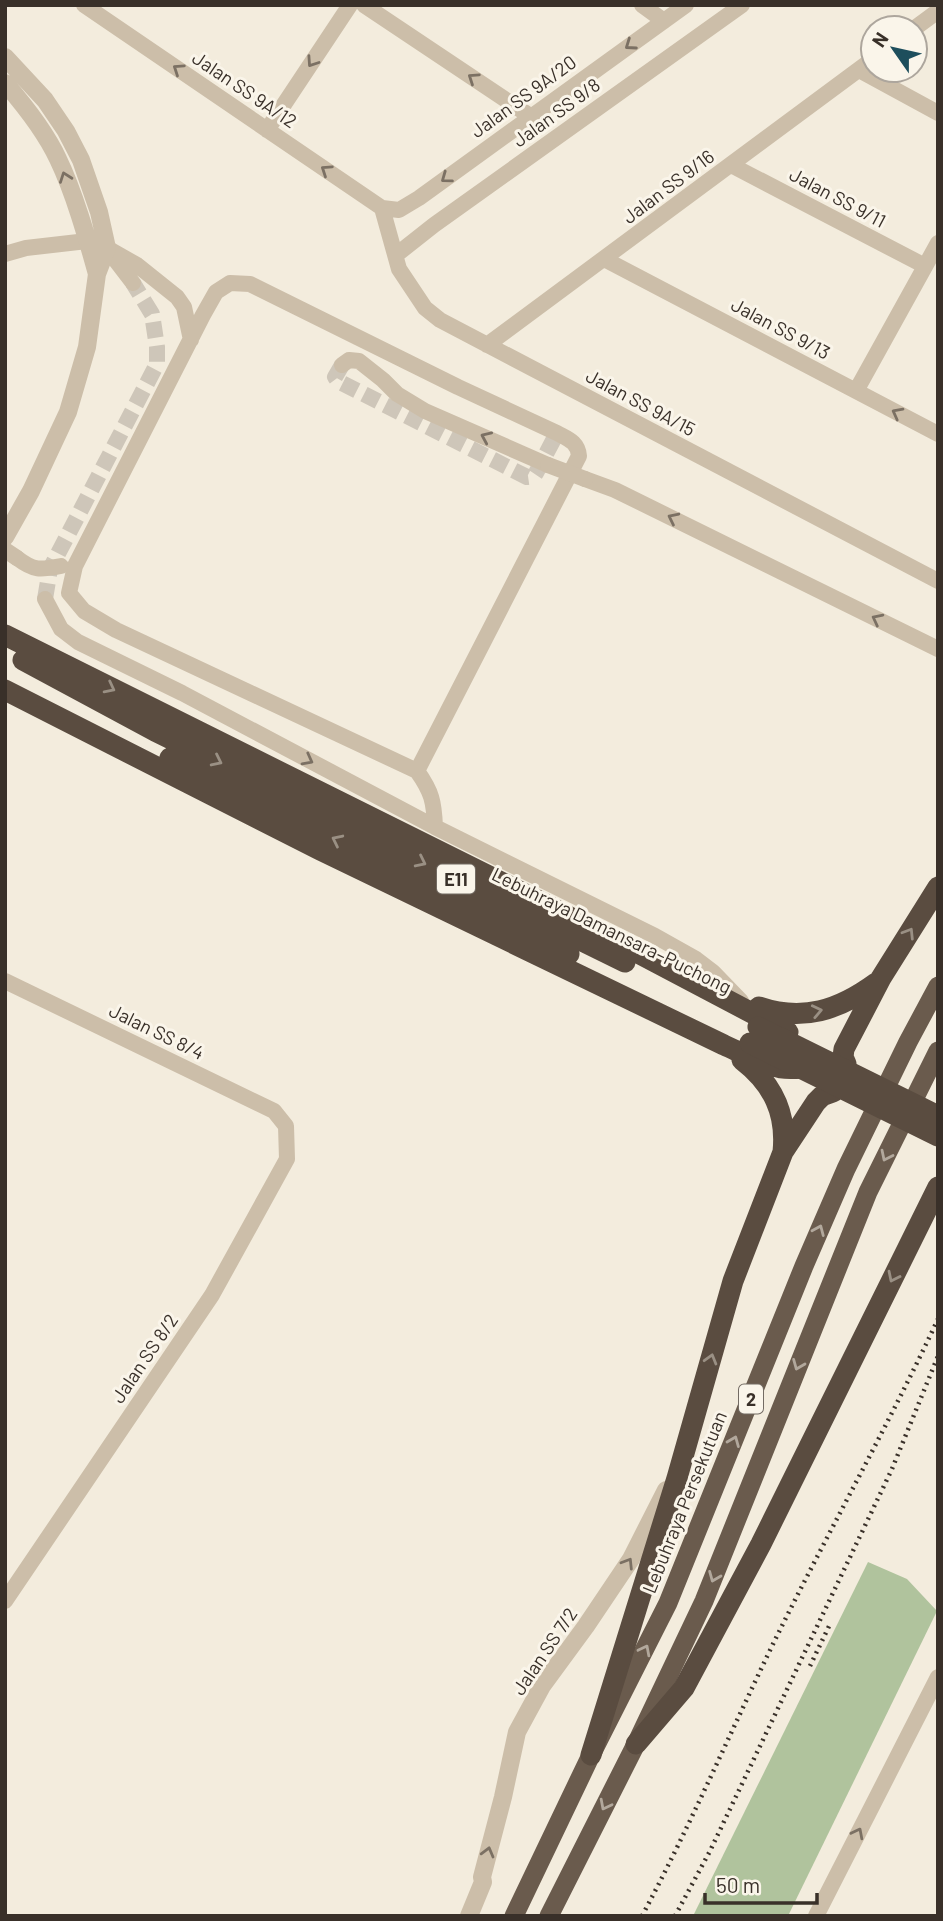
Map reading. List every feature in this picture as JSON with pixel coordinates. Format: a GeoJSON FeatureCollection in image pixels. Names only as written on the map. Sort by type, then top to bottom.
{"type":"FeatureCollection","features":[{"type":"Feature","properties":{"kind":"highway"},"geometry":{"type":"LineString","coordinates":[[5,635],[545,904],[777,1025],[808,1047],[819,1065],[824,1097],[783,1152],[733,1281],[591,1755]]}},
{"type":"Feature","properties":{"kind":"highway","name":"Lebuhraya Damansara–Puchong"},"geometry":{"type":"LineString","coordinates":[[5,650],[152,739],[938,1136]]}},
{"type":"Feature","properties":{"kind":"highway","name":"Lebuhraya Damansara–Puchong"},"geometry":{"type":"LineString","coordinates":[[5,677],[152,739],[938,1116]]}},
{"type":"Feature","properties":{"kind":"highway"},"geometry":{"type":"LineString","coordinates":[[5,690],[320,850],[724,1045],[781,1068],[799,1069],[846,1064],[938,1110]]}},
{"type":"Feature","properties":{"kind":"highway"},"geometry":{"type":"LineString","coordinates":[[846,1064],[844,1049],[851,1035],[881,978],[938,887]]}},
{"type":"Feature","properties":{"kind":"highway"},"geometry":{"type":"LineString","coordinates":[[704,988],[775,1012],[807,1013],[855,998],[881,978]]}},
{"type":"Feature","properties":{"kind":"highway","name":"Lebuhraya Persekutuan"},"geometry":{"type":"LineString","coordinates":[[514,1916],[668,1603],[846,1169],[938,986]]}},
{"type":"Feature","properties":{"kind":"highway"},"geometry":{"type":"LineString","coordinates":[[724,1045],[747,1064],[770,1089],[779,1107],[783,1124],[783,1152]]}},
{"type":"Feature","properties":{"kind":"highway","name":"2"},"geometry":{"type":"LineString","coordinates":[[548,1916],[636,1744],[704,1601],[868,1192],[938,1051]]}},
{"type":"Feature","properties":{"kind":"highway"},"geometry":{"type":"LineString","coordinates":[[824,1097],[938,1144]]}},
{"type":"Feature","properties":{"kind":"highway"},"geometry":{"type":"LineString","coordinates":[[636,1744],[684,1688],[761,1544],[931,1210],[938,1187]]}},
{"type":"Feature","properties":{"kind":"street","name":"Jalan SS 9A/12"},"geometry":{"type":"LineString","coordinates":[[84,5],[382,208]]}},
{"type":"Feature","properties":{"kind":"street"},"geometry":{"type":"LineString","coordinates":[[267,130],[350,5]]}},
{"type":"Feature","properties":{"kind":"street"},"geometry":{"type":"LineString","coordinates":[[364,5],[530,116]]}},
{"type":"Feature","properties":{"kind":"street"},"geometry":{"type":"LineString","coordinates":[[642,5],[664,21]]}},
{"type":"Feature","properties":{"kind":"street","name":"Jalan SS 9A/20"},"geometry":{"type":"LineString","coordinates":[[382,208],[399,210],[419,198],[686,5]]}},
{"type":"Feature","properties":{"kind":"street","name":"Jalan SS 9/8"},"geometry":{"type":"LineString","coordinates":[[396,256],[434,225],[741,5]]}},
{"type":"Feature","properties":{"kind":"street"},"geometry":{"type":"LineString","coordinates":[[5,57],[45,100],[66,131],[81,160],[99,212],[107,248],[133,283]]}},
{"type":"Feature","properties":{"kind":"street","name":"Jalan SS 9/16"},"geometry":{"type":"LineString","coordinates":[[487,345],[859,70]]}},
{"type":"Feature","properties":{"kind":"street"},"geometry":{"type":"LineString","coordinates":[[5,83],[29,110],[59,159],[97,274]]}},
{"type":"Feature","properties":{"kind":"street"},"geometry":{"type":"LineString","coordinates":[[885,84],[938,113]]}},
{"type":"Feature","properties":{"kind":"street","name":"Jalan SS 9/11"},"geometry":{"type":"LineString","coordinates":[[731,164],[925,266]]}},
{"type":"Feature","properties":{"kind":"street"},"geometry":{"type":"LineString","coordinates":[[419,198],[434,225]]}},
{"type":"Feature","properties":{"kind":"street","name":"Jalan SS 9A/15"},"geometry":{"type":"LineString","coordinates":[[382,208],[399,269],[425,308],[440,320],[938,581]]}},
{"type":"Feature","properties":{"kind":"street"},"geometry":{"type":"LineString","coordinates":[[5,254],[26,248],[87,241],[107,248],[137,265],[181,302],[203,315]]}},
{"type":"Feature","properties":{"kind":"street"},"geometry":{"type":"LineString","coordinates":[[856,391],[938,243]]}},
{"type":"Feature","properties":{"kind":"street"},"geometry":{"type":"LineString","coordinates":[[5,537],[36,481],[68,412],[87,347],[97,274],[107,248]]}},
{"type":"Feature","properties":{"kind":"street","name":"Jalan SS 9/13"},"geometry":{"type":"LineString","coordinates":[[604,259],[938,434]]}},
{"type":"Feature","properties":{"kind":"street"},"geometry":{"type":"LineString","coordinates":[[417,771],[579,456],[578,448],[572,441],[557,433],[250,284],[230,284],[216,292],[68,566],[69,593],[84,611],[116,630],[417,771],[429,787],[434,804],[435,827]]}},
{"type":"Feature","properties":{"kind":"street"},"geometry":{"type":"LineString","coordinates":[[181,302],[191,340]]}},
{"type":"Feature","properties":{"kind":"street"},"geometry":{"type":"LineString","coordinates":[[342,365],[349,360],[359,361],[397,394],[425,411],[548,465],[615,490],[938,649]]}},
{"type":"Feature","properties":{"kind":"street"},"geometry":{"type":"LineString","coordinates":[[11,554],[28,566],[41,570],[68,566]]}},
{"type":"Feature","properties":{"kind":"street"},"geometry":{"type":"LineString","coordinates":[[45,599],[61,629],[78,642],[435,827],[666,942],[713,972],[741,1001]]}},
{"type":"Feature","properties":{"kind":"street","name":"Jalan SS 8/4"},"geometry":{"type":"LineString","coordinates":[[5,981],[274,1111],[286,1126]]}},
{"type":"Feature","properties":{"kind":"street","name":"Jalan SS 8/2"},"geometry":{"type":"LineString","coordinates":[[5,1601],[212,1295],[286,1159],[286,1126]]}},
{"type":"Feature","properties":{"kind":"street","name":"Jalan SS 7/2"},"geometry":{"type":"LineString","coordinates":[[469,1916],[483,1882],[517,1732],[542,1686],[631,1559],[662,1498],[692,1425]]}},
{"type":"Feature","properties":{"kind":"street"},"geometry":{"type":"LineString","coordinates":[[816,1916],[938,1677]]}},
{"type":"Feature","properties":{"kind":"green space"},"geometry":{"type":"Polygon","coordinates":[[[868,1562],[907,1579],[937,1611],[788,1916],[693,1916],[868,1562]]]}},
{"type":"Feature","properties":{"kind":"tunnel"},"geometry":{"type":"LineString","coordinates":[[45,599],[50,569],[157,364],[152,314],[133,283]]}},
{"type":"Feature","properties":{"kind":"tunnel"},"geometry":{"type":"LineString","coordinates":[[342,365],[335,377],[338,381],[527,477],[534,476],[557,433]]}},
{"type":"Feature","properties":{"kind":"railway"},"geometry":{"type":"LineString","coordinates":[[642,1916],[774,1642],[938,1319]]}},
{"type":"Feature","properties":{"kind":"railway"},"geometry":{"type":"LineString","coordinates":[[675,1916],[710,1851],[892,1469],[938,1356]]}},
{"type":"Feature","properties":{"kind":"railway"},"geometry":{"type":"LineString","coordinates":[[810,1666],[831,1622]]}}]}
